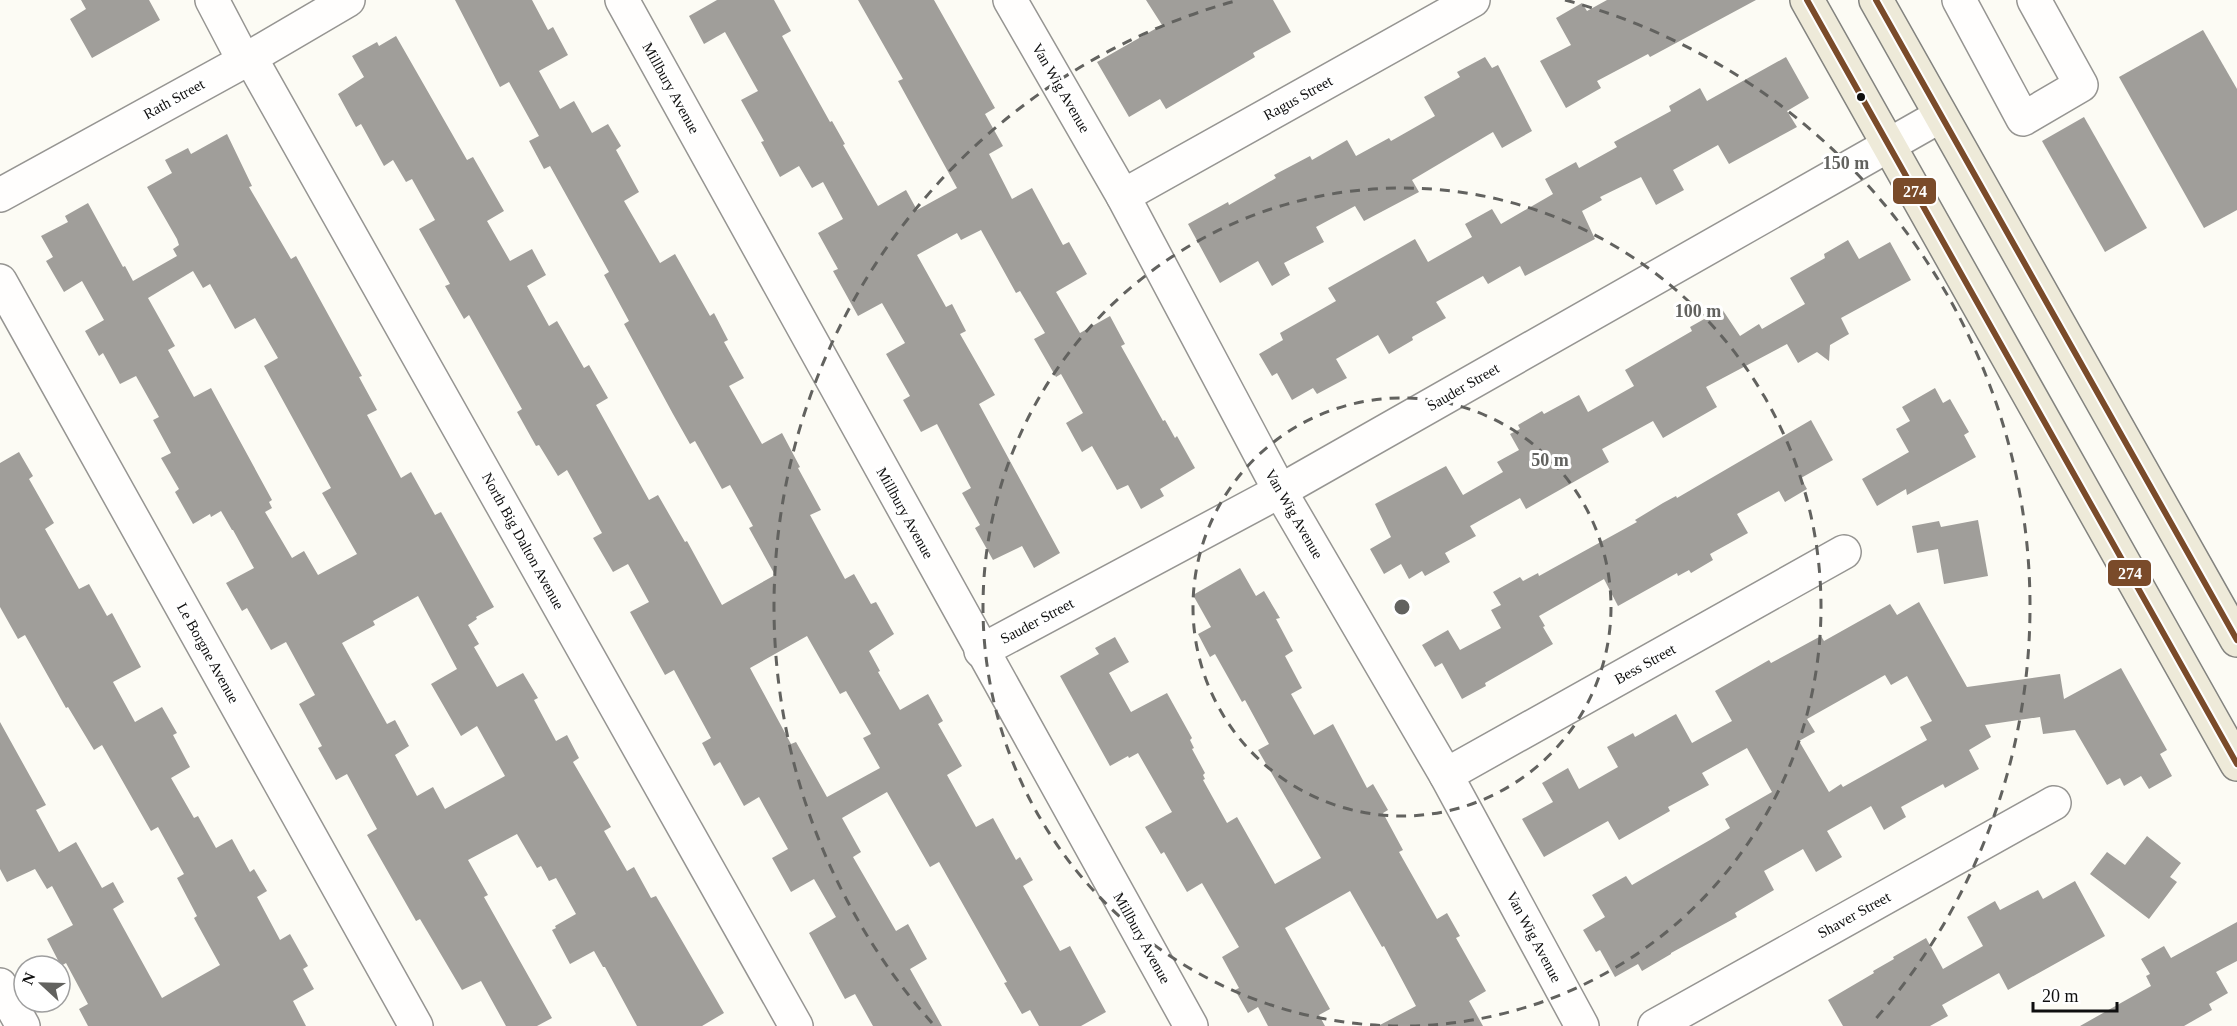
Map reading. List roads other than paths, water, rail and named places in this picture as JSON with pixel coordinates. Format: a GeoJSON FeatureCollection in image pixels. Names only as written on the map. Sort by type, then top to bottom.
{"type":"FeatureCollection","features":[{"type":"Feature","properties":{"kind":"main road"},"geometry":{"type":"LineString","coordinates":[[1807,0],[2237,764]]}},
{"type":"Feature","properties":{"kind":"main road"},"geometry":{"type":"LineString","coordinates":[[1884,3],[1940,116],[2237,640]]}},
{"type":"Feature","properties":{"kind":"street","name":"North Big Dalton Avenue"},"geometry":{"type":"LineString","coordinates":[[212,0],[796,1026]]}},
{"type":"Feature","properties":{"kind":"street","name":"Rath Street"},"geometry":{"type":"LineString","coordinates":[[0,195],[247,59],[348,0]]}},
{"type":"Feature","properties":{"kind":"street","name":"Millbury Avenue"},"geometry":{"type":"LineString","coordinates":[[622,0],[1191,1026]]}},
{"type":"Feature","properties":{"kind":"street","name":"Van Wig Avenue"},"geometry":{"type":"LineString","coordinates":[[1010,0],[1123,196],[1280,491],[1446,775],[1582,1026]]}},
{"type":"Feature","properties":{"kind":"street","name":"Ragus Street"},"geometry":{"type":"LineString","coordinates":[[1123,196],[1473,0]]}},
{"type":"Feature","properties":{"kind":"street"},"geometry":{"type":"LineString","coordinates":[[1959,0],[2023,118],[2081,85],[2034,0]]}},
{"type":"Feature","properties":{"kind":"street","name":"Sauder Street"},"geometry":{"type":"LineString","coordinates":[[981,651],[1280,491],[1940,116]]}},
{"type":"Feature","properties":{"kind":"street","name":"Le Borgne Avenue"},"geometry":{"type":"LineString","coordinates":[[0,281],[416,1026]]}},
{"type":"Feature","properties":{"kind":"street","name":"Bess Street"},"geometry":{"type":"LineString","coordinates":[[1446,775],[1844,552]]}},
{"type":"Feature","properties":{"kind":"street","name":"Shaver Street"},"geometry":{"type":"LineString","coordinates":[[1655,1026],[2054,803]]}},
{"type":"Feature","properties":{"kind":"street"},"geometry":{"type":"LineString","coordinates":[[0,986],[23,1026]]}}]}
